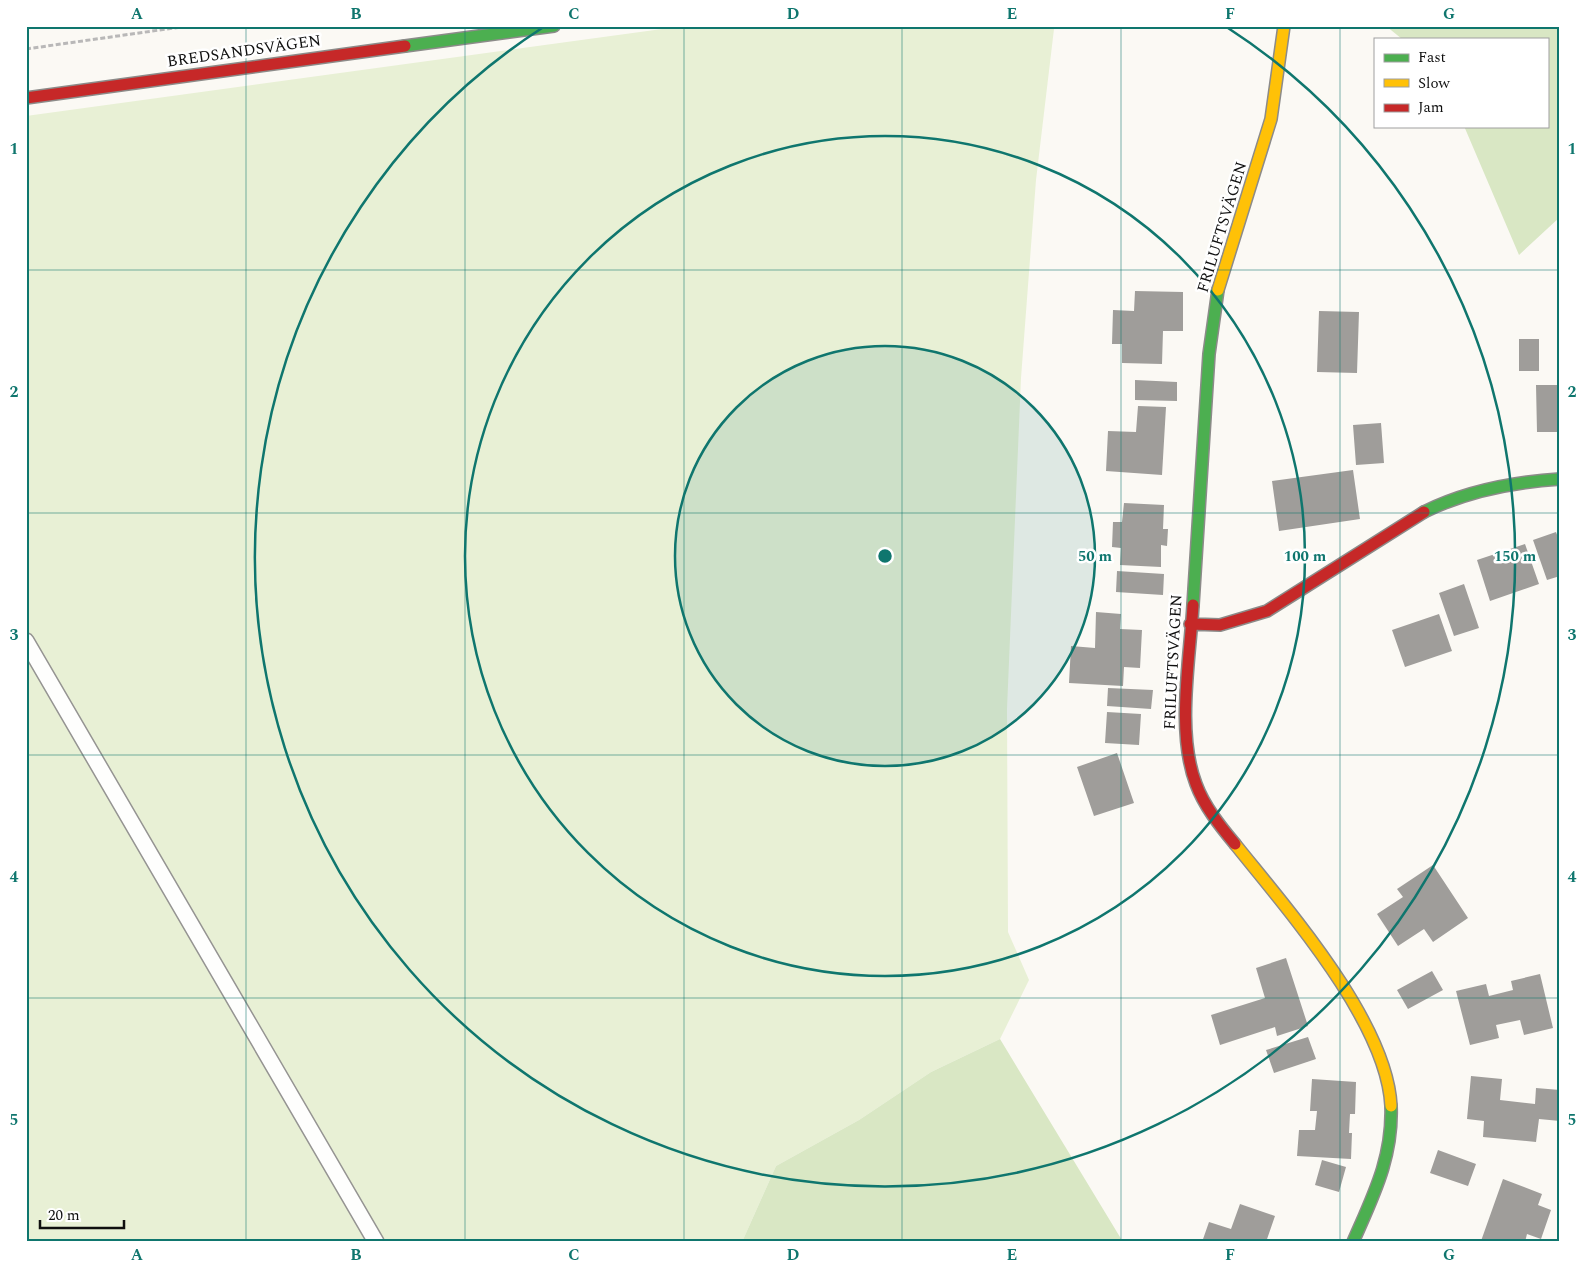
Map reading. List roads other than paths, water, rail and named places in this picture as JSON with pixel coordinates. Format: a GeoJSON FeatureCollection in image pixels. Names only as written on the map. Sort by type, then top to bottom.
{"type":"FeatureCollection","features":[{"type":"Feature","properties":{"kind":"street","name":"BREDSANDSVÄGEN"},"geometry":{"type":"LineString","coordinates":[[26,98],[554,26]]}},
{"type":"Feature","properties":{"kind":"street","name":"FRILUFTSVÄGEN"},"geometry":{"type":"LineString","coordinates":[[1284,26],[1271,119],[1218,288],[1209,354],[1190,624],[1185,732],[1189,762],[1199,790],[1213,815],[1298,924],[1332,973],[1365,1024],[1383,1064],[1390,1099],[1392,1130],[1385,1167],[1353,1242]]}},
{"type":"Feature","properties":{"kind":"street"},"geometry":{"type":"LineString","coordinates":[[1190,624],[1220,625],[1267,611],[1409,520],[1436,506],[1494,487],[1529,481],[1560,479]]}},
{"type":"Feature","properties":{"kind":"lane"},"geometry":{"type":"LineString","coordinates":[[26,641],[376,1242]]}}]}
